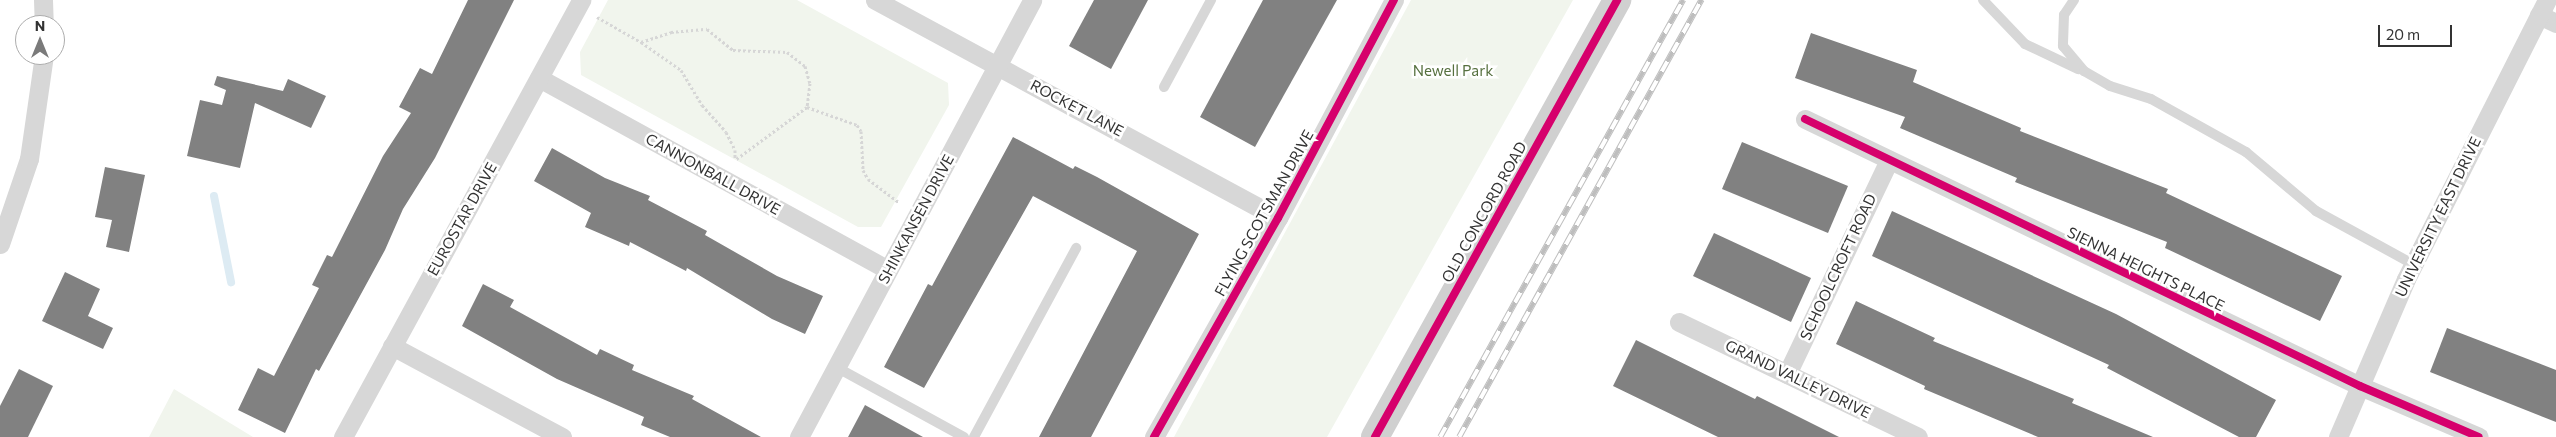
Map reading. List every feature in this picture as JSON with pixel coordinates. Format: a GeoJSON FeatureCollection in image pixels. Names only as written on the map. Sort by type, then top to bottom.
{"type":"FeatureCollection","features":[{"type":"Feature","properties":{"kind":"street"},"geometry":{"type":"LineString","coordinates":[[43,0],[44,15]]}},
{"type":"Feature","properties":{"kind":"street","name":"ROCKET LANE"},"geometry":{"type":"LineString","coordinates":[[875,0],[1278,218]]}},
{"type":"Feature","properties":{"kind":"street","name":"SHINKANSEN DRIVE"},"geometry":{"type":"LineString","coordinates":[[799,437],[998,67],[1032,0]]}},
{"type":"Feature","properties":{"kind":"street","name":"FLYING SCOTSMAN DRIVE"},"geometry":{"type":"LineString","coordinates":[[1154,437],[1278,218],[1394,0]]}},
{"type":"Feature","properties":{"kind":"street","name":"OLD CONCORD ROAD"},"geometry":{"type":"LineString","coordinates":[[1375,437],[1617,0]]}},
{"type":"Feature","properties":{"kind":"street","name":"EUROSTAR DRIVE"},"geometry":{"type":"LineString","coordinates":[[343,437],[539,78],[586,7]]}},
{"type":"Feature","properties":{"kind":"street"},"geometry":{"type":"LineString","coordinates":[[2543,7],[2556,23]]}},
{"type":"Feature","properties":{"kind":"street","name":"UNIVERSITY EAST DRIVE"},"geometry":{"type":"LineString","coordinates":[[2338,437],[2414,264],[2543,7]]}},
{"type":"Feature","properties":{"kind":"street"},"geometry":{"type":"LineString","coordinates":[[0,244],[30,159],[43,65]]}},
{"type":"Feature","properties":{"kind":"street","name":"CANNONBALL DRIVE"},"geometry":{"type":"LineString","coordinates":[[539,78],[888,270]]}},
{"type":"Feature","properties":{"kind":"street","name":"SIENNA HEIGHTS PLACE"},"geometry":{"type":"LineString","coordinates":[[1805,119],[2360,386],[2479,437]]}},
{"type":"Feature","properties":{"kind":"street","name":"SCHOOLCROFT ROAD"},"geometry":{"type":"LineString","coordinates":[[1787,374],[1890,160]]}},
{"type":"Feature","properties":{"kind":"street","name":"GRAND VALLEY DRIVE"},"geometry":{"type":"LineString","coordinates":[[1679,322],[1918,437]]}},
{"type":"Feature","properties":{"kind":"street"},"geometry":{"type":"LineString","coordinates":[[392,346],[562,437]]}},
{"type":"Feature","properties":{"kind":"lane"},"geometry":{"type":"LineString","coordinates":[[1164,87],[1212,0]]}},
{"type":"Feature","properties":{"kind":"lane"},"geometry":{"type":"LineString","coordinates":[[1983,0],[2025,44],[2084,71],[2110,86],[2151,99],[2246,152],[2316,211],[2414,264]]}},
{"type":"Feature","properties":{"kind":"lane"},"geometry":{"type":"LineString","coordinates":[[2074,0],[2064,15],[2063,46],[2084,71]]}},
{"type":"Feature","properties":{"kind":"lane"},"geometry":{"type":"LineString","coordinates":[[974,437],[1076,248]]}},
{"type":"Feature","properties":{"kind":"lane"},"geometry":{"type":"LineString","coordinates":[[836,368],[964,437]]}},
{"type":"Feature","properties":{"kind":"path"},"geometry":{"type":"LineString","coordinates":[[586,7],[681,70],[702,105],[726,132],[735,150],[735,160],[807,107]]}},
{"type":"Feature","properties":{"kind":"path"},"geometry":{"type":"LineString","coordinates":[[641,42],[671,32],[706,29],[733,50],[787,52],[798,58],[809,74],[807,107]]}},
{"type":"Feature","properties":{"kind":"path"},"geometry":{"type":"LineString","coordinates":[[807,107],[857,125],[861,131],[863,170],[868,179],[900,203]]}},
{"type":"Feature","properties":{"kind":"green space"},"geometry":{"type":"Polygon","coordinates":[[[608,0],[797,0],[948,83],[949,105],[881,227],[858,227],[581,75],[580,52],[608,0]]]}},
{"type":"Feature","properties":{"kind":"green space","name":"Newell Park"},"geometry":{"type":"Polygon","coordinates":[[[1411,0],[1573,0],[1327,437],[1174,437],[1411,0]]]}},
{"type":"Feature","properties":{"kind":"green space"},"geometry":{"type":"Polygon","coordinates":[[[174,389],[253,437],[149,437],[174,389]]]}},
{"type":"Feature","properties":{"kind":"building"},"geometry":{"type":"Polygon","coordinates":[[[468,0],[514,0],[435,158],[403,209],[385,250],[319,371],[316,369],[285,433],[238,410],[258,368],[274,376],[319,288],[312,285],[327,255],[332,257],[383,156],[411,113],[399,107],[420,68],[432,74],[468,0]]]}},
{"type":"Feature","properties":{"kind":"building"},"geometry":{"type":"Polygon","coordinates":[[[1094,0],[1148,0],[1111,69],[1069,46],[1094,0]]]}},
{"type":"Feature","properties":{"kind":"building"},"geometry":{"type":"Polygon","coordinates":[[[1263,0],[1337,0],[1255,147],[1200,117],[1263,0]]]}},
{"type":"Feature","properties":{"kind":"building"},"geometry":{"type":"Polygon","coordinates":[[[1811,33],[1917,70],[1913,82],[2021,128],[2020,131],[2168,189],[2166,193],[2342,276],[2320,321],[2165,248],[2167,242],[2015,182],[2017,178],[1900,128],[1905,117],[1795,78],[1811,33]]]}},
{"type":"Feature","properties":{"kind":"building"},"geometry":{"type":"Polygon","coordinates":[[[217,76],[283,91],[288,79],[326,96],[311,128],[255,103],[240,168],[187,156],[200,100],[222,105],[226,90],[214,85],[217,76]]]}},
{"type":"Feature","properties":{"kind":"building"},"geometry":{"type":"Polygon","coordinates":[[[1013,137],[1073,169],[1075,166],[1097,177],[1199,234],[1091,437],[1039,437],[1137,251],[1033,196],[924,388],[884,367],[928,284],[932,286],[1013,137]]]}},
{"type":"Feature","properties":{"kind":"building"},"geometry":{"type":"Polygon","coordinates":[[[1742,142],[1848,186],[1828,233],[1722,189],[1742,142]]]}},
{"type":"Feature","properties":{"kind":"building"},"geometry":{"type":"Polygon","coordinates":[[[552,148],[605,178],[650,196],[648,200],[707,231],[705,235],[777,276],[823,296],[805,334],[772,319],[687,268],[686,271],[630,242],[629,246],[585,227],[591,213],[534,181],[552,148]]]}},
{"type":"Feature","properties":{"kind":"building"},"geometry":{"type":"Polygon","coordinates":[[[105,167],[145,175],[129,252],[106,247],[112,220],[95,217],[105,167]]]}},
{"type":"Feature","properties":{"kind":"building"},"geometry":{"type":"Polygon","coordinates":[[[1892,211],[2116,314],[2276,400],[2256,437],[2239,437],[2107,368],[2109,365],[1872,256],[1892,211]]]}},
{"type":"Feature","properties":{"kind":"building"},"geometry":{"type":"Polygon","coordinates":[[[1714,233],[1811,278],[1791,322],[1693,276],[1714,233]]]}},
{"type":"Feature","properties":{"kind":"building"},"geometry":{"type":"Polygon","coordinates":[[[65,272],[100,289],[88,316],[113,328],[103,349],[42,321],[65,272]]]}},
{"type":"Feature","properties":{"kind":"building"},"geometry":{"type":"Polygon","coordinates":[[[483,284],[514,300],[510,307],[597,355],[600,349],[634,365],[632,370],[694,396],[692,399],[761,437],[670,437],[641,425],[644,417],[557,379],[462,326],[483,284]]]}},
{"type":"Feature","properties":{"kind":"building"},"geometry":{"type":"Polygon","coordinates":[[[1856,301],[1935,338],[1933,341],[2074,399],[2072,403],[2153,437],[2038,437],[1924,389],[1925,386],[1836,344],[1856,301]]]}},
{"type":"Feature","properties":{"kind":"building"},"geometry":{"type":"Polygon","coordinates":[[[2447,328],[2556,370],[2556,422],[2430,372],[2447,328]]]}},
{"type":"Feature","properties":{"kind":"building"},"geometry":{"type":"Polygon","coordinates":[[[1636,340],[1755,399],[1757,396],[1839,437],[1718,437],[1613,386],[1636,340]]]}},
{"type":"Feature","properties":{"kind":"building"},"geometry":{"type":"Polygon","coordinates":[[[19,369],[53,386],[28,437],[0,437],[0,406],[19,369]]]}},
{"type":"Feature","properties":{"kind":"building"},"geometry":{"type":"Polygon","coordinates":[[[865,405],[923,437],[848,437],[865,405]]]}},
{"type":"Feature","properties":{"kind":"waterway"},"geometry":{"type":"LineString","coordinates":[[214,196],[231,282]]}},
{"type":"Feature","properties":{"kind":"railway"},"geometry":{"type":"LineString","coordinates":[[1440,437],[1683,0]]}},
{"type":"Feature","properties":{"kind":"railway"},"geometry":{"type":"LineString","coordinates":[[1459,437],[1701,0]]}},
{"type":"Feature","properties":{"kind":"cycle path"},"geometry":{"type":"LineString","coordinates":[[1154,437],[1278,218],[1394,0]]}},
{"type":"Feature","properties":{"kind":"cycle path"},"geometry":{"type":"LineString","coordinates":[[1375,437],[1617,0]]}},
{"type":"Feature","properties":{"kind":"cycle path"},"geometry":{"type":"LineString","coordinates":[[1805,119],[2360,386],[2479,437]]}}]}
